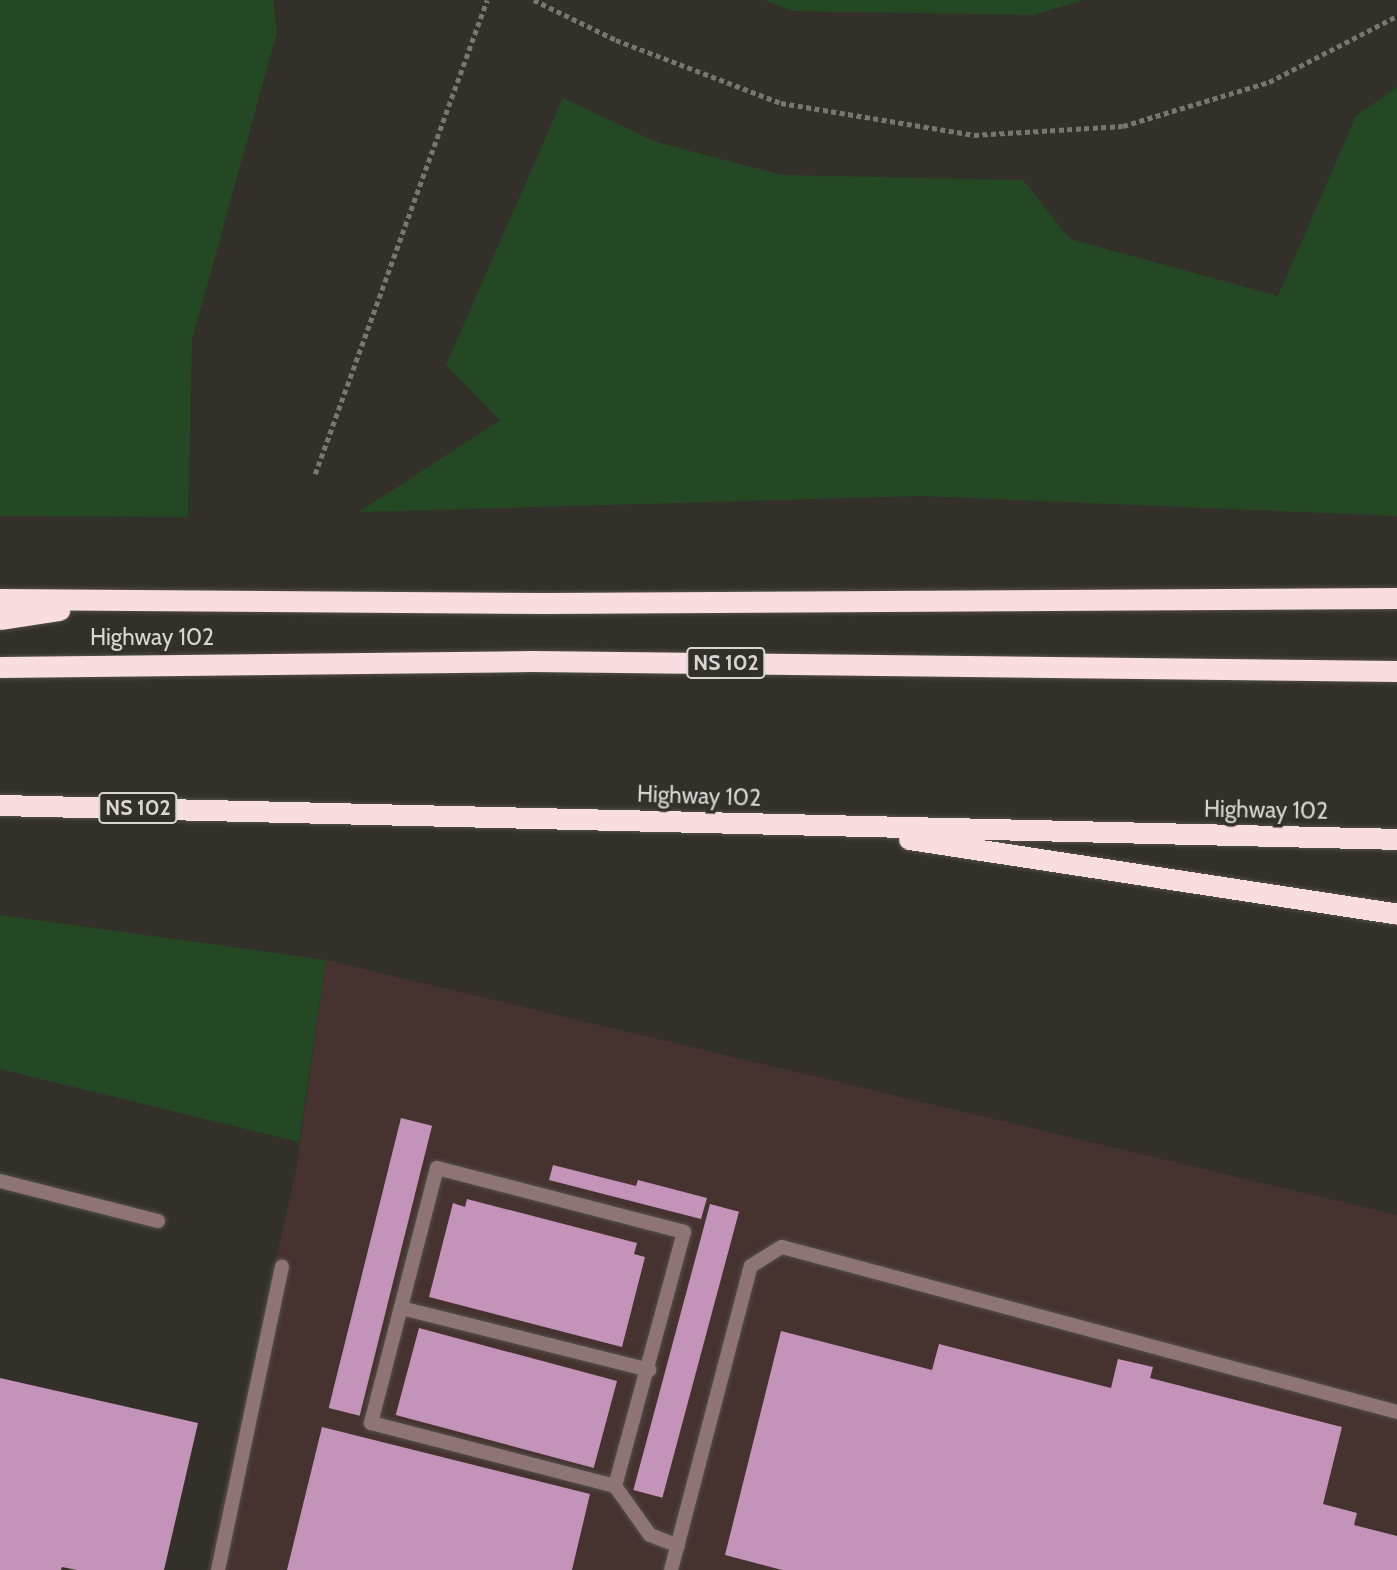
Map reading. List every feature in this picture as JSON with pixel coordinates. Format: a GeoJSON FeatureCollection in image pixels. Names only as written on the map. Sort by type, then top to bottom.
{"type":"FeatureCollection","features":[{"type":"Feature","properties":{"kind":"highway"},"geometry":{"type":"LineString","coordinates":[[0,600],[560,603],[1391,597]]}},
{"type":"Feature","properties":{"kind":"highway"},"geometry":{"type":"LineString","coordinates":[[0,619],[134,599]]}},
{"type":"Feature","properties":{"kind":"highway","name":"Highway 102"},"geometry":{"type":"LineString","coordinates":[[0,667],[533,661],[1397,671]]}},
{"type":"Feature","properties":{"kind":"highway","name":"Highway 102"},"geometry":{"type":"LineString","coordinates":[[0,805],[1397,839]]}},
{"type":"Feature","properties":{"kind":"highway"},"geometry":{"type":"LineString","coordinates":[[813,826],[1397,914]]}},
{"type":"Feature","properties":{"kind":"lane"},"geometry":{"type":"LineString","coordinates":[[615,1486],[649,1370],[684,1232],[438,1168],[371,1423],[615,1486],[650,1535],[678,1546]]}},
{"type":"Feature","properties":{"kind":"lane"},"geometry":{"type":"LineString","coordinates":[[0,1181],[158,1221]]}},
{"type":"Feature","properties":{"kind":"lane"},"geometry":{"type":"LineString","coordinates":[[671,1570],[751,1266],[782,1247],[1397,1412]]}},
{"type":"Feature","properties":{"kind":"lane"},"geometry":{"type":"LineString","coordinates":[[218,1570],[282,1267]]}},
{"type":"Feature","properties":{"kind":"lane"},"geometry":{"type":"LineString","coordinates":[[401,1308],[649,1370]]}},
{"type":"Feature","properties":{"kind":"path"},"geometry":{"type":"LineString","coordinates":[[315,474],[487,0]]}},
{"type":"Feature","properties":{"kind":"path"},"geometry":{"type":"LineString","coordinates":[[534,0],[616,40],[781,103],[974,135],[1123,126],[1269,82],[1397,16]]}},
{"type":"Feature","properties":{"kind":"shaded area"},"geometry":{"type":"Polygon","coordinates":[[[326,960],[1397,1215],[1397,1570],[207,1570],[296,1170],[326,960]]]}},
{"type":"Feature","properties":{"kind":"green space"},"geometry":{"type":"Polygon","coordinates":[[[0,0],[273,0],[277,32],[192,340],[188,517],[0,516],[0,0]]]}},
{"type":"Feature","properties":{"kind":"green space"},"geometry":{"type":"Polygon","coordinates":[[[764,0],[1084,0],[1033,15],[792,11],[764,0]]]}},
{"type":"Feature","properties":{"kind":"green space"},"geometry":{"type":"Polygon","coordinates":[[[1397,87],[1397,516],[921,496],[359,512],[500,420],[446,365],[563,98],[656,142],[782,175],[1023,180],[1070,239],[1278,296],[1356,116],[1397,87]]]}},
{"type":"Feature","properties":{"kind":"green space"},"geometry":{"type":"Polygon","coordinates":[[[0,915],[326,960],[299,1142],[0,1069],[0,915]]]}},
{"type":"Feature","properties":{"kind":"building"},"geometry":{"type":"Polygon","coordinates":[[[401,1118],[432,1126],[360,1416],[329,1408],[401,1118]]]}},
{"type":"Feature","properties":{"kind":"building"},"geometry":{"type":"Polygon","coordinates":[[[553,1165],[636,1186],[638,1180],[707,1198],[701,1219],[549,1180],[553,1165]]]}},
{"type":"Feature","properties":{"kind":"building"},"geometry":{"type":"Polygon","coordinates":[[[467,1199],[637,1243],[634,1254],[645,1257],[622,1347],[429,1297],[453,1203],[465,1207],[467,1199]]]}},
{"type":"Feature","properties":{"kind":"building"},"geometry":{"type":"Polygon","coordinates":[[[710,1204],[739,1212],[662,1498],[633,1490],[710,1204]]]}},
{"type":"Feature","properties":{"kind":"building"},"geometry":{"type":"Polygon","coordinates":[[[419,1328],[617,1381],[594,1468],[396,1415],[419,1328]]]}},
{"type":"Feature","properties":{"kind":"building"},"geometry":{"type":"Polygon","coordinates":[[[781,1331],[932,1370],[939,1344],[1111,1388],[1118,1359],[1153,1367],[1150,1378],[1342,1427],[1323,1504],[1357,1513],[1354,1525],[1397,1536],[1397,1570],[782,1570],[725,1555],[781,1331]]]}},
{"type":"Feature","properties":{"kind":"building"},"geometry":{"type":"Polygon","coordinates":[[[0,1378],[198,1423],[164,1570],[77,1570],[62,1567],[61,1570],[0,1570],[0,1378]]]}},
{"type":"Feature","properties":{"kind":"building"},"geometry":{"type":"Polygon","coordinates":[[[322,1427],[590,1494],[572,1570],[287,1570],[322,1427]]]}}]}
